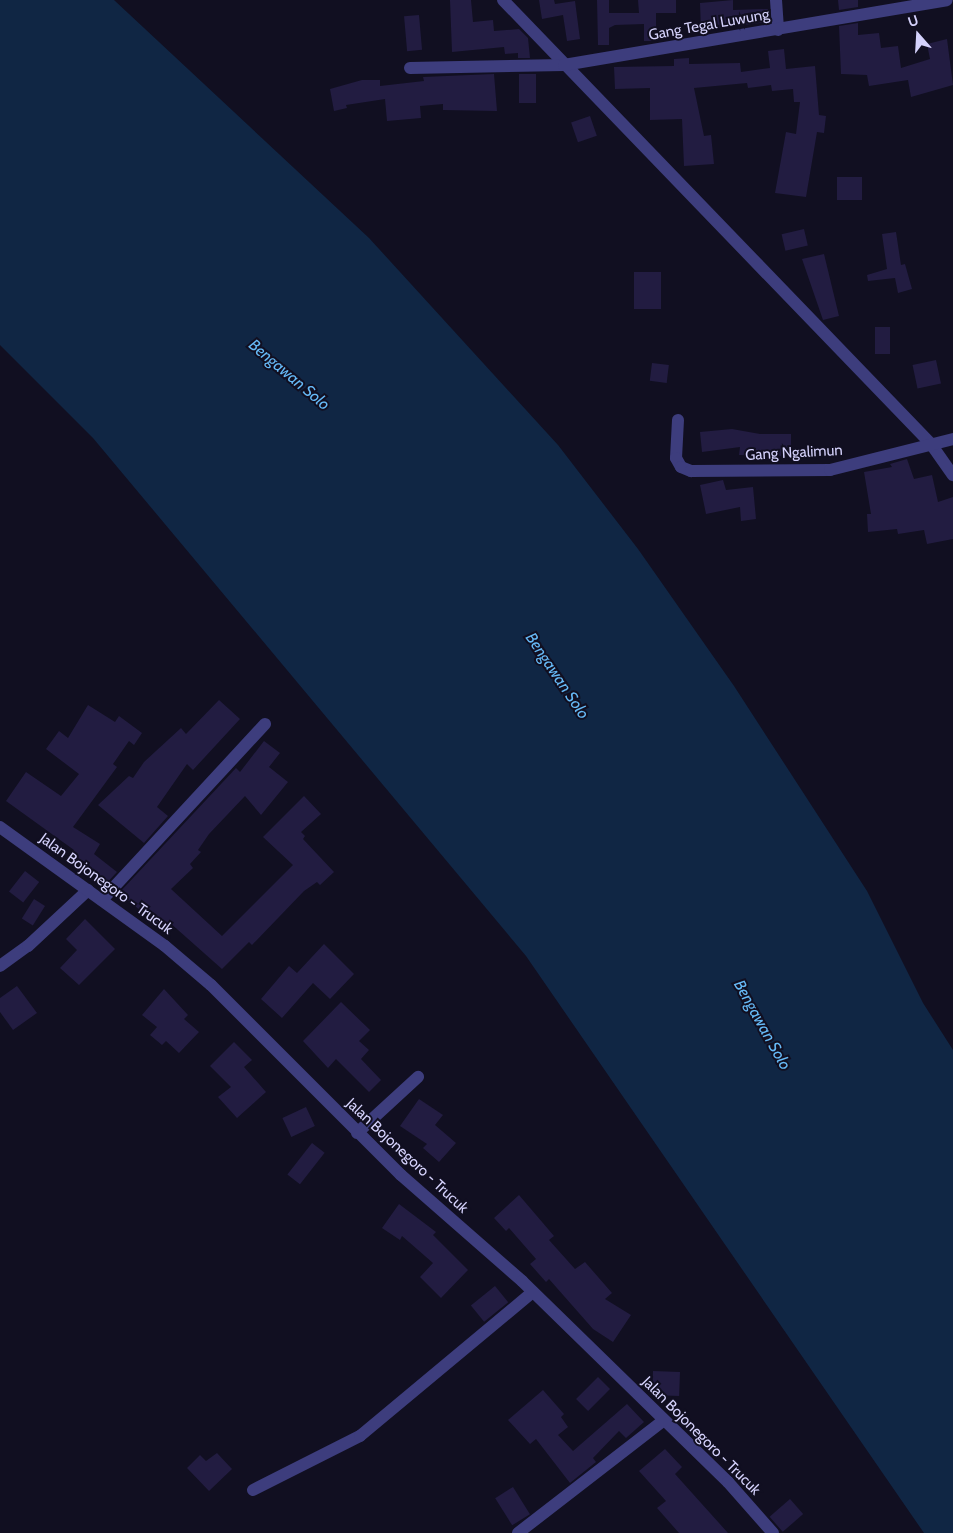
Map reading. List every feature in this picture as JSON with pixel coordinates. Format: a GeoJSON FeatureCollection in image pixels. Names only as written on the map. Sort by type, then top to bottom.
{"type":"FeatureCollection","features":[{"type":"Feature","properties":{"kind":"street"},"geometry":{"type":"LineString","coordinates":[[503,0],[564,66],[931,444],[953,475]]}},
{"type":"Feature","properties":{"kind":"street"},"geometry":{"type":"LineString","coordinates":[[776,0],[778,30]]}},
{"type":"Feature","properties":{"kind":"street","name":"Gang Tegal Luwung"},"geometry":{"type":"LineString","coordinates":[[410,68],[564,66],[947,0]]}},
{"type":"Feature","properties":{"kind":"street","name":"Gang Ngalimun"},"geometry":{"type":"LineString","coordinates":[[678,420],[676,458],[681,467],[691,471],[830,470],[876,462],[931,444],[953,439]]}},
{"type":"Feature","properties":{"kind":"street"},"geometry":{"type":"LineString","coordinates":[[102,900],[265,724]]}},
{"type":"Feature","properties":{"kind":"street","name":"Jalan Bojonegoro - Trucuk"},"geometry":{"type":"LineString","coordinates":[[0,827],[102,900],[211,985],[357,1133],[533,1292],[728,1482],[773,1533]]}},
{"type":"Feature","properties":{"kind":"street"},"geometry":{"type":"LineString","coordinates":[[0,966],[28,946],[88,890]]}},
{"type":"Feature","properties":{"kind":"street"},"geometry":{"type":"LineString","coordinates":[[357,1133],[418,1076]]}},
{"type":"Feature","properties":{"kind":"street"},"geometry":{"type":"LineString","coordinates":[[253,1490],[360,1436],[533,1292]]}},
{"type":"Feature","properties":{"kind":"street"},"geometry":{"type":"LineString","coordinates":[[518,1533],[664,1421]]}},
{"type":"Feature","properties":{"kind":"water","name":"Bengawan Solo"},"geometry":{"type":"Polygon","coordinates":[[[0,0],[114,0],[369,238],[558,445],[638,549],[734,686],[867,891],[923,1003],[953,1050],[953,1533],[924,1533],[526,956],[93,438],[0,345],[0,0]]]}},
{"type":"Feature","properties":{"kind":"building"},"geometry":{"type":"Polygon","coordinates":[[[450,0],[471,0],[473,22],[493,20],[494,31],[519,29],[528,38],[530,58],[518,58],[518,53],[505,54],[504,47],[452,52],[450,0]]]}},
{"type":"Feature","properties":{"kind":"building"},"geometry":{"type":"Polygon","coordinates":[[[539,0],[554,0],[555,4],[575,1],[580,39],[567,41],[563,15],[542,19],[539,0]]]}},
{"type":"Feature","properties":{"kind":"building"},"geometry":{"type":"Polygon","coordinates":[[[597,0],[609,0],[609,13],[639,13],[638,0],[676,0],[676,13],[656,13],[656,41],[644,41],[644,24],[615,25],[609,28],[609,45],[598,45],[597,0]]]}},
{"type":"Feature","properties":{"kind":"building"},"geometry":{"type":"Polygon","coordinates":[[[733,0],[733,10],[768,9],[769,22],[701,30],[700,3],[733,0]]]}},
{"type":"Feature","properties":{"kind":"building"},"geometry":{"type":"Polygon","coordinates":[[[838,0],[858,0],[858,7],[839,10],[838,0]]]}},
{"type":"Feature","properties":{"kind":"building"},"geometry":{"type":"Polygon","coordinates":[[[419,15],[422,50],[407,51],[404,16],[419,15]]]}},
{"type":"Feature","properties":{"kind":"building"},"geometry":{"type":"Polygon","coordinates":[[[858,23],[858,35],[879,33],[881,48],[898,46],[901,68],[930,59],[927,44],[947,39],[953,85],[911,97],[908,80],[869,86],[867,75],[841,74],[839,26],[858,23]]]}},
{"type":"Feature","properties":{"kind":"building"},"geometry":{"type":"Polygon","coordinates":[[[784,49],[786,69],[815,66],[819,115],[826,116],[824,133],[817,132],[806,197],[775,193],[786,132],[796,134],[800,102],[794,102],[793,89],[772,91],[771,85],[748,88],[747,83],[694,88],[704,136],[711,135],[714,164],[684,166],[682,119],[650,120],[650,88],[615,89],[614,67],[674,66],[674,59],[689,58],[689,64],[740,63],[741,72],[770,68],[768,51],[784,49]]]}},
{"type":"Feature","properties":{"kind":"building"},"geometry":{"type":"Polygon","coordinates":[[[494,74],[497,111],[443,110],[443,104],[420,106],[421,118],[387,121],[385,99],[346,105],[347,108],[334,111],[330,89],[362,80],[380,80],[380,86],[424,81],[423,77],[494,74]]]}},
{"type":"Feature","properties":{"kind":"building"},"geometry":{"type":"Polygon","coordinates":[[[519,74],[536,74],[536,103],[519,103],[519,74]]]}},
{"type":"Feature","properties":{"kind":"building"},"geometry":{"type":"Polygon","coordinates":[[[590,116],[597,136],[578,142],[571,123],[590,116]]]}},
{"type":"Feature","properties":{"kind":"building"},"geometry":{"type":"Polygon","coordinates":[[[837,177],[862,177],[862,200],[837,200],[837,177]]]}},
{"type":"Feature","properties":{"kind":"building"},"geometry":{"type":"Polygon","coordinates":[[[804,229],[808,246],[785,251],[782,234],[804,229]]]}},
{"type":"Feature","properties":{"kind":"building"},"geometry":{"type":"Polygon","coordinates":[[[896,232],[901,265],[905,264],[912,289],[898,293],[895,278],[868,281],[867,275],[887,269],[882,234],[896,232]]]}},
{"type":"Feature","properties":{"kind":"building"},"geometry":{"type":"Polygon","coordinates":[[[824,254],[839,316],[823,320],[802,259],[824,254]]]}},
{"type":"Feature","properties":{"kind":"building"},"geometry":{"type":"Polygon","coordinates":[[[634,272],[661,272],[661,309],[634,309],[634,272]]]}},
{"type":"Feature","properties":{"kind":"building"},"geometry":{"type":"Polygon","coordinates":[[[875,327],[890,327],[890,354],[875,354],[875,327]]]}},
{"type":"Feature","properties":{"kind":"building"},"geometry":{"type":"Polygon","coordinates":[[[936,360],[941,383],[918,388],[913,365],[936,360]]]}},
{"type":"Feature","properties":{"kind":"building"},"geometry":{"type":"Polygon","coordinates":[[[652,363],[669,365],[667,383],[650,381],[652,363]]]}},
{"type":"Feature","properties":{"kind":"building"},"geometry":{"type":"Polygon","coordinates":[[[732,429],[760,434],[791,434],[791,456],[739,455],[740,447],[702,452],[700,432],[732,429]]]}},
{"type":"Feature","properties":{"kind":"building"},"geometry":{"type":"Polygon","coordinates":[[[907,459],[914,479],[932,475],[938,502],[953,497],[953,539],[927,544],[924,530],[898,534],[897,529],[868,532],[867,514],[871,514],[864,472],[892,467],[890,464],[907,459]]]}},
{"type":"Feature","properties":{"kind":"building"},"geometry":{"type":"Polygon","coordinates":[[[723,480],[726,490],[753,487],[756,519],[741,521],[740,507],[706,514],[700,485],[723,480]]]}},
{"type":"Feature","properties":{"kind":"building"},"geometry":{"type":"Polygon","coordinates":[[[219,700],[240,719],[193,770],[187,764],[157,807],[168,816],[144,843],[98,805],[129,776],[133,778],[144,762],[181,728],[186,734],[219,700]]]}},
{"type":"Feature","properties":{"kind":"building"},"geometry":{"type":"Polygon","coordinates":[[[88,705],[115,722],[119,716],[142,733],[134,745],[129,741],[113,764],[117,767],[73,827],[100,844],[94,854],[117,872],[103,887],[84,872],[90,865],[71,854],[74,850],[6,801],[26,772],[61,796],[79,774],[46,749],[59,731],[68,738],[88,705]]]}},
{"type":"Feature","properties":{"kind":"building"},"geometry":{"type":"Polygon","coordinates":[[[264,741],[280,753],[269,767],[288,782],[261,815],[245,796],[209,834],[198,850],[201,852],[190,864],[193,868],[171,889],[222,936],[293,865],[263,837],[304,796],[321,814],[301,832],[305,836],[303,839],[334,872],[320,885],[317,882],[304,891],[252,945],[249,942],[222,969],[169,922],[163,929],[119,893],[236,768],[240,772],[264,741]]]}},
{"type":"Feature","properties":{"kind":"building"},"geometry":{"type":"Polygon","coordinates":[[[25,871],[39,882],[23,903],[9,891],[25,871]]]}},
{"type":"Feature","properties":{"kind":"building"},"geometry":{"type":"Polygon","coordinates":[[[34,899],[45,906],[33,925],[22,919],[34,899]]]}},
{"type":"Feature","properties":{"kind":"building"},"geometry":{"type":"Polygon","coordinates":[[[85,919],[115,949],[79,985],[60,968],[77,950],[66,939],[85,919]]]}},
{"type":"Feature","properties":{"kind":"building"},"geometry":{"type":"Polygon","coordinates":[[[324,944],[354,974],[330,999],[313,983],[282,1018],[261,999],[289,966],[297,973],[324,944]]]}},
{"type":"Feature","properties":{"kind":"building"},"geometry":{"type":"Polygon","coordinates":[[[17,986],[37,1013],[13,1030],[0,1012],[0,998],[17,986]]]}},
{"type":"Feature","properties":{"kind":"building"},"geometry":{"type":"Polygon","coordinates":[[[164,989],[188,1015],[184,1019],[199,1032],[179,1053],[166,1041],[162,1045],[150,1035],[157,1027],[142,1015],[164,989]]]}},
{"type":"Feature","properties":{"kind":"building"},"geometry":{"type":"Polygon","coordinates":[[[341,1002],[370,1030],[359,1041],[369,1050],[361,1059],[381,1080],[369,1092],[336,1059],[328,1068],[303,1041],[341,1002]]]}},
{"type":"Feature","properties":{"kind":"building"},"geometry":{"type":"Polygon","coordinates":[[[234,1042],[252,1060],[244,1067],[266,1092],[237,1118],[218,1097],[231,1087],[210,1066],[234,1042]]]}},
{"type":"Feature","properties":{"kind":"building"},"geometry":{"type":"Polygon","coordinates":[[[419,1099],[443,1115],[435,1125],[456,1143],[439,1162],[423,1148],[427,1144],[400,1126],[419,1099]]]}},
{"type":"Feature","properties":{"kind":"building"},"geometry":{"type":"Polygon","coordinates":[[[306,1107],[315,1126],[291,1137],[282,1118],[306,1107]]]}},
{"type":"Feature","properties":{"kind":"building"},"geometry":{"type":"Polygon","coordinates":[[[312,1143],[325,1153],[300,1184],[287,1175],[312,1143]]]}},
{"type":"Feature","properties":{"kind":"building"},"geometry":{"type":"Polygon","coordinates":[[[519,1195],[554,1236],[549,1240],[575,1269],[585,1262],[612,1293],[605,1299],[631,1315],[613,1342],[593,1329],[549,1279],[546,1282],[530,1264],[536,1259],[509,1228],[506,1231],[494,1218],[519,1195]]]}},
{"type":"Feature","properties":{"kind":"building"},"geometry":{"type":"Polygon","coordinates":[[[399,1204],[436,1232],[433,1235],[468,1270],[441,1298],[420,1277],[433,1263],[402,1236],[400,1240],[382,1228],[399,1204]]]}},
{"type":"Feature","properties":{"kind":"building"},"geometry":{"type":"Polygon","coordinates":[[[495,1286],[508,1302],[484,1322],[471,1306],[495,1286]]]}},
{"type":"Feature","properties":{"kind":"building"},"geometry":{"type":"Polygon","coordinates":[[[653,1371],[680,1372],[679,1396],[652,1395],[653,1371]]]}},
{"type":"Feature","properties":{"kind":"building"},"geometry":{"type":"Polygon","coordinates":[[[598,1377],[610,1389],[588,1411],[576,1399],[598,1377]]]}},
{"type":"Feature","properties":{"kind":"building"},"geometry":{"type":"Polygon","coordinates":[[[543,1390],[564,1414],[561,1417],[568,1427],[558,1435],[573,1451],[627,1404],[644,1422],[626,1438],[619,1431],[593,1458],[596,1462],[570,1483],[536,1439],[530,1444],[508,1420],[543,1390]]]}},
{"type":"Feature","properties":{"kind":"building"},"geometry":{"type":"Polygon","coordinates":[[[665,1449],[682,1467],[675,1474],[728,1533],[679,1533],[657,1508],[666,1501],[639,1471],[665,1449]]]}},
{"type":"Feature","properties":{"kind":"building"},"geometry":{"type":"Polygon","coordinates":[[[217,1453],[232,1469],[209,1491],[187,1468],[200,1455],[206,1461],[217,1453]]]}},
{"type":"Feature","properties":{"kind":"building"},"geometry":{"type":"Polygon","coordinates":[[[513,1487],[530,1514],[512,1525],[495,1498],[513,1487]]]}},
{"type":"Feature","properties":{"kind":"building"},"geometry":{"type":"Polygon","coordinates":[[[790,1499],[803,1514],[783,1532],[770,1517],[790,1499]]]}}]}
